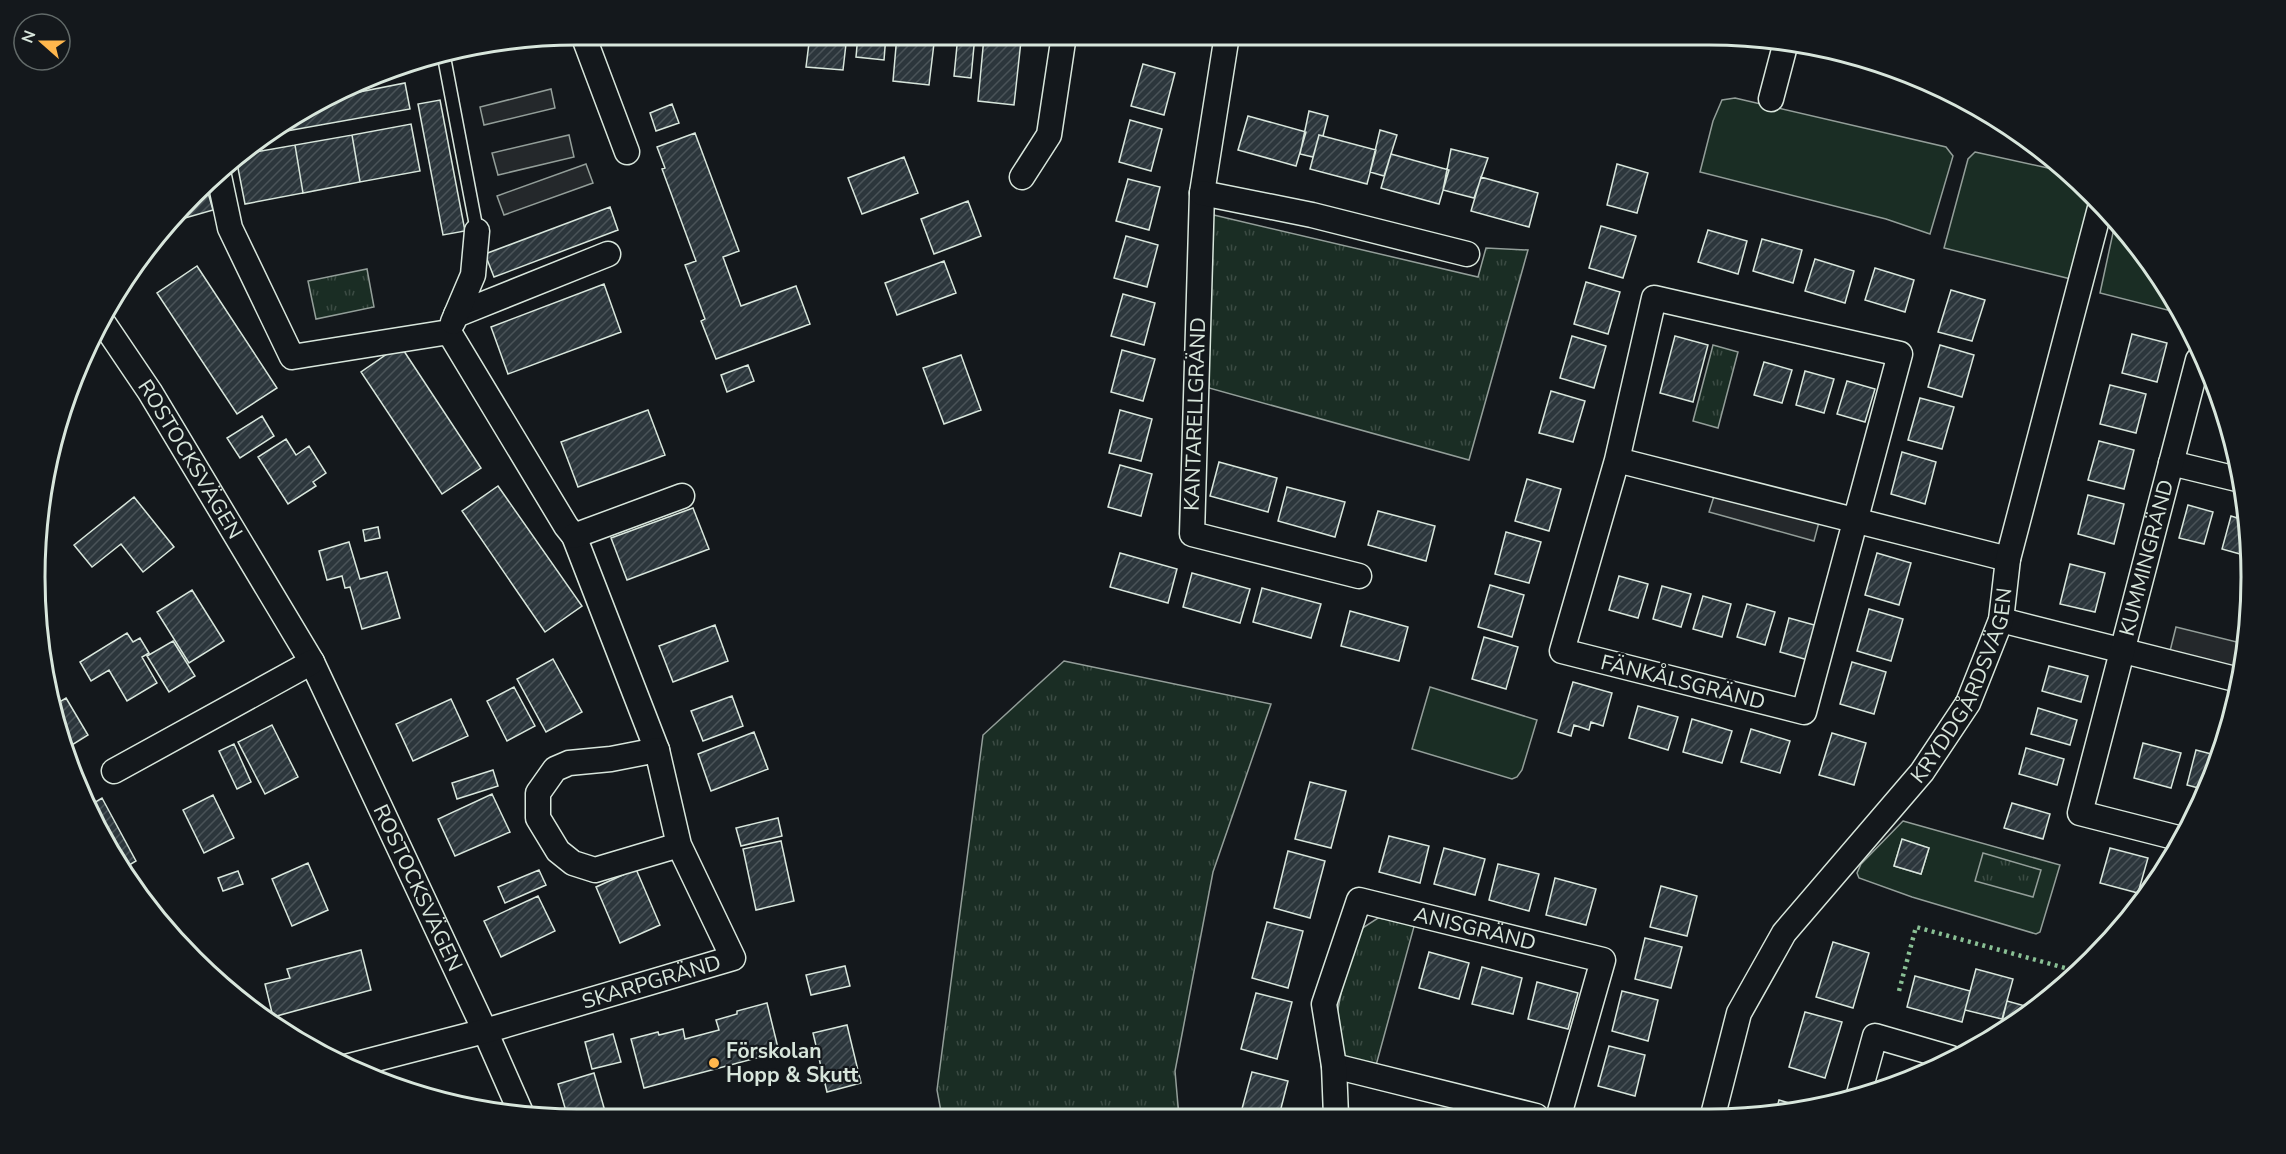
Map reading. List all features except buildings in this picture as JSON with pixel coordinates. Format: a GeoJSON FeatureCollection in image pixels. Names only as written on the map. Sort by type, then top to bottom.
{"type":"FeatureCollection","features":[{"type":"Feature","properties":{"kind":"street"},"geometry":{"type":"LineString","coordinates":[[587,45],[627,152]]}},
{"type":"Feature","properties":{"kind":"street"},"geometry":{"type":"LineString","coordinates":[[1022,177],[1049,135],[1062,45]]}},
{"type":"Feature","properties":{"kind":"street","name":"KANTARELLGRÄND"},"geometry":{"type":"LineString","coordinates":[[1225,45],[1202,194],[1192,534],[1359,576]]}},
{"type":"Feature","properties":{"kind":"street"},"geometry":{"type":"LineString","coordinates":[[1771,99],[1784,51]]}},
{"type":"Feature","properties":{"kind":"street"},"geometry":{"type":"LineString","coordinates":[[220,182],[230,228],[292,357],[453,323],[608,254]]}},
{"type":"Feature","properties":{"kind":"street"},"geometry":{"type":"LineString","coordinates":[[1202,194],[1312,215],[1467,254]]}},
{"type":"Feature","properties":{"kind":"street","name":"KRYDDGÅRDSVÄGEN"},"geometry":{"type":"LineString","coordinates":[[1715,1109],[1739,1013],[1784,933],[1922,771],[1968,703],[2001,620],[2008,560],[2098,215]]}},
{"type":"Feature","properties":{"kind":"street"},"geometry":{"type":"LineString","coordinates":[[453,323],[472,275],[477,231]]}},
{"type":"Feature","properties":{"kind":"street","name":"FÄNKÅLSGRÄND"},"geometry":{"type":"LineString","coordinates":[[1654,298],[1900,354],[1804,712],[1562,651],[1617,460],[1654,298]]}},
{"type":"Feature","properties":{"kind":"street","name":"SKARPGRÄND"},"geometry":{"type":"LineString","coordinates":[[453,323],[566,526],[574,536],[657,750],[679,844],[732,958],[485,1031]]}},
{"type":"Feature","properties":{"kind":"street","name":"ROSTOCKSVÄGEN"},"geometry":{"type":"LineString","coordinates":[[107,328],[150,392],[312,662],[518,1105]]}},
{"type":"Feature","properties":{"kind":"street","name":"KUMMINGRÄND"},"geometry":{"type":"LineString","coordinates":[[2173,837],[2080,813],[2197,364]]}},
{"type":"Feature","properties":{"kind":"street"},"geometry":{"type":"LineString","coordinates":[[1617,460],[2008,560]]}},
{"type":"Feature","properties":{"kind":"street","name":"KUMMINGRÄND"},"geometry":{"type":"LineString","coordinates":[[2171,463],[2232,478]]}},
{"type":"Feature","properties":{"kind":"street"},"geometry":{"type":"LineString","coordinates":[[574,536],[682,496]]}},
{"type":"Feature","properties":{"kind":"street","name":"KUMMINGRÄND"},"geometry":{"type":"LineString","coordinates":[[2001,620],[2231,678]]}},
{"type":"Feature","properties":{"kind":"street"},"geometry":{"type":"LineString","coordinates":[[114,771],[312,662]]}},
{"type":"Feature","properties":{"kind":"street"},"geometry":{"type":"LineString","coordinates":[[657,750],[569,764],[555,769],[538,793],[538,818],[558,851],[573,863],[595,870],[679,844]]}},
{"type":"Feature","properties":{"kind":"street","name":"ANISGRÄND"},"geometry":{"type":"LineString","coordinates":[[1336,1109],[1334,1066],[1324,1004],[1359,900],[1603,960],[1561,1109]]}},
{"type":"Feature","properties":{"kind":"street"},"geometry":{"type":"LineString","coordinates":[[361,1063],[485,1031]]}},
{"type":"Feature","properties":{"kind":"street"},"geometry":{"type":"LineString","coordinates":[[1861,1087],[1875,1036],[1941,1055]]}},
{"type":"Feature","properties":{"kind":"street"},"geometry":{"type":"LineString","coordinates":[[1334,1066],[1508,1109]]}},
{"type":"Feature","properties":{"kind":"lane"},"geometry":{"type":"LineString","coordinates":[[445,62],[477,231]]}},
{"type":"Feature","properties":{"kind":"green space"},"geometry":{"type":"Polygon","coordinates":[[[1735,98],[1946,147],[1953,156],[1930,234],[1886,219],[1700,172],[1713,121],[1722,100],[1735,98]]]}},
{"type":"Feature","properties":{"kind":"green space"},"geometry":{"type":"Polygon","coordinates":[[[1975,152],[2049,168],[2090,206],[2071,279],[1944,248],[1968,159],[1975,152]]]}},
{"type":"Feature","properties":{"kind":"green space"},"geometry":{"type":"Polygon","coordinates":[[[1201,212],[1478,277],[1486,248],[1528,250],[1469,460],[1209,388],[1201,212]]]}},
{"type":"Feature","properties":{"kind":"green space"},"geometry":{"type":"Polygon","coordinates":[[[2113,231],[2151,281],[2170,311],[2100,293],[2113,231]]]}},
{"type":"Feature","properties":{"kind":"green space"},"geometry":{"type":"Polygon","coordinates":[[[367,269],[374,307],[316,319],[308,281],[367,269]]]}},
{"type":"Feature","properties":{"kind":"green space"},"geometry":{"type":"Polygon","coordinates":[[[1713,345],[1738,352],[1718,428],[1693,421],[1713,345]]]}},
{"type":"Feature","properties":{"kind":"green space"},"geometry":{"type":"Polygon","coordinates":[[[1064,661],[1271,704],[1213,872],[1175,1071],[1178,1109],[941,1109],[937,1090],[983,735],[1064,661]]]}},
{"type":"Feature","properties":{"kind":"green space"},"geometry":{"type":"Polygon","coordinates":[[[1430,687],[1537,720],[1522,770],[1517,777],[1512,779],[1412,749],[1430,687]]]}},
{"type":"Feature","properties":{"kind":"green space"},"geometry":{"type":"Polygon","coordinates":[[[1903,821],[2060,865],[2040,932],[2036,934],[1912,897],[1859,878],[1857,873],[1861,864],[1903,821]],[[1902,840],[1894,866],[1921,874],[1929,848],[1902,840]]]}},
{"type":"Feature","properties":{"kind":"green space"},"geometry":{"type":"Polygon","coordinates":[[[1983,853],[2041,870],[2033,897],[1975,881],[1983,853]]]}},
{"type":"Feature","properties":{"kind":"green space"},"geometry":{"type":"Polygon","coordinates":[[[1378,918],[1415,923],[1375,1069],[1348,1062],[1336,1051],[1336,1019],[1344,978],[1361,929],[1378,918]]]}},
{"type":"Feature","properties":{"kind":"shaded area"},"geometry":{"type":"Polygon","coordinates":[[[551,89],[555,108],[484,125],[480,107],[551,89]]]}},
{"type":"Feature","properties":{"kind":"shaded area"},"geometry":{"type":"Polygon","coordinates":[[[569,135],[574,157],[498,175],[492,153],[569,135]]]}},
{"type":"Feature","properties":{"kind":"shaded area"},"geometry":{"type":"Polygon","coordinates":[[[586,164],[593,183],[504,215],[497,196],[586,164]]]}},
{"type":"Feature","properties":{"kind":"shaded area"},"geometry":{"type":"Polygon","coordinates":[[[1715,493],[1819,522],[1814,541],[1709,512],[1715,493]]]}},
{"type":"Feature","properties":{"kind":"shaded area"},"geometry":{"type":"Polygon","coordinates":[[[2176,627],[2236,642],[2233,668],[2170,651],[2176,627]]]}},
{"type":"Feature","properties":{"kind":"hedge"},"geometry":{"type":"LineString","coordinates":[[1899,991],[1916,927],[2068,969]]}},
{"type":"Feature","properties":{"kind":"place","name":"Förskolan Hopp & Skutt"},"geometry":{"type":"Point","coordinates":[714,1063]}}]}
